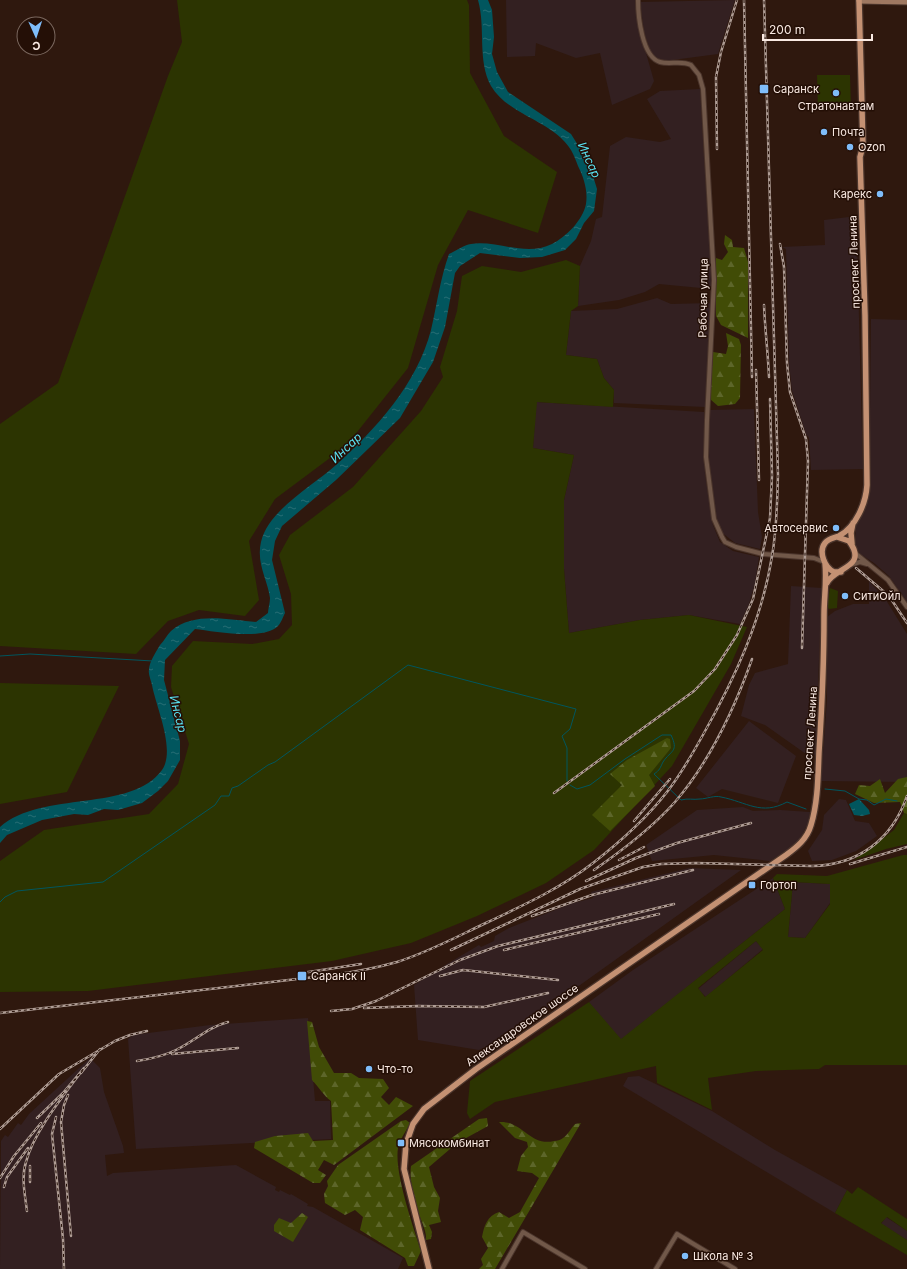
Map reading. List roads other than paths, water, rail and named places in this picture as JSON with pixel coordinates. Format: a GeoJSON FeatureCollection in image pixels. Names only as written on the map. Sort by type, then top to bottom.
{"type":"FeatureCollection","features":[{"type":"Feature","properties":{"kind":"main road"},"geometry":{"type":"LineString","coordinates":[[859,0],[907,2]]}},
{"type":"Feature","properties":{"kind":"main road","name":"проспект Ленина"},"geometry":{"type":"LineString","coordinates":[[854,521],[864,505],[867,485],[865,293],[860,157],[863,146],[859,0]]}},
{"type":"Feature","properties":{"kind":"main road"},"geometry":{"type":"LineString","coordinates":[[841,572],[832,571],[825,562],[823,549],[826,542],[837,537],[854,521]]}},
{"type":"Feature","properties":{"kind":"main road"},"geometry":{"type":"LineString","coordinates":[[826,584],[829,578],[849,566],[854,558],[851,533],[854,521]]}},
{"type":"Feature","properties":{"kind":"main road"},"geometry":{"type":"LineString","coordinates":[[837,537],[846,538],[853,548]]}},
{"type":"Feature","properties":{"kind":"main road","name":"проспект Ленина"},"geometry":{"type":"LineString","coordinates":[[772,864],[797,847],[803,840],[811,825],[815,809],[824,676],[825,562]]}},
{"type":"Feature","properties":{"kind":"main road","name":"Александровское шоссе"},"geometry":{"type":"LineString","coordinates":[[429,1269],[423,1239],[404,1169],[406,1144],[414,1124],[424,1108],[476,1069],[772,864]]}},
{"type":"Feature","properties":{"kind":"street","name":"Рабочая улица"},"geometry":{"type":"LineString","coordinates":[[638,0],[640,22],[648,53],[658,62],[691,65],[699,75],[703,89],[714,286],[706,457],[715,525],[725,542],[736,547],[777,556],[814,558]]}},
{"type":"Feature","properties":{"kind":"street"},"geometry":{"type":"LineString","coordinates":[[853,548],[858,556],[888,580],[907,607]]}},
{"type":"Feature","properties":{"kind":"street"},"geometry":{"type":"LineString","coordinates":[[814,558],[819,556],[823,549]]}},
{"type":"Feature","properties":{"kind":"street"},"geometry":{"type":"LineString","coordinates":[[814,558],[825,562]]}},
{"type":"Feature","properties":{"kind":"street"},"geometry":{"type":"LineString","coordinates":[[849,566],[860,562],[867,564]]}},
{"type":"Feature","properties":{"kind":"street"},"geometry":{"type":"LineString","coordinates":[[502,1269],[524,1232],[585,1269]]}},
{"type":"Feature","properties":{"kind":"street"},"geometry":{"type":"LineString","coordinates":[[656,1269],[677,1234],[734,1269]]}},
{"type":"Feature","properties":{"kind":"water"},"geometry":{"type":"Polygon","coordinates":[[[478,0],[488,0],[492,10],[494,37],[492,54],[497,72],[508,92],[571,134],[589,163],[597,189],[594,211],[584,223],[576,239],[565,250],[542,257],[520,258],[480,253],[460,266],[455,273],[445,327],[433,362],[400,418],[336,480],[282,526],[275,541],[272,560],[285,613],[279,625],[271,631],[250,634],[225,633],[195,629],[165,660],[164,680],[180,741],[180,760],[168,781],[142,803],[118,810],[104,809],[88,815],[74,814],[42,820],[7,835],[0,843],[0,827],[18,816],[39,809],[62,804],[130,792],[148,783],[162,770],[166,762],[166,740],[149,673],[150,664],[160,645],[171,631],[190,621],[212,618],[256,622],[268,613],[270,598],[260,557],[261,542],[265,530],[272,519],[292,499],[336,465],[366,436],[380,421],[405,387],[425,350],[449,254],[468,245],[481,243],[522,249],[542,248],[563,237],[578,222],[586,204],[586,189],[582,175],[571,150],[563,140],[553,132],[508,104],[491,86],[484,66],[478,0]]]}},
{"type":"Feature","properties":{"kind":"water"},"geometry":{"type":"Polygon","coordinates":[[[859,799],[869,810],[870,814],[862,816],[854,815],[849,804],[859,799]]]}},
{"type":"Feature","properties":{"kind":"waterway"},"geometry":{"type":"LineString","coordinates":[[0,656],[30,654],[153,661]]}},
{"type":"Feature","properties":{"kind":"waterway"},"geometry":{"type":"LineString","coordinates":[[0,902],[5,897],[17,891],[103,882],[215,805],[221,796],[229,796],[232,788],[238,786],[268,765],[275,762],[408,665],[576,709],[570,729],[562,736],[567,748],[567,781]]}},
{"type":"Feature","properties":{"kind":"waterway"},"geometry":{"type":"LineString","coordinates":[[570,785],[577,789],[590,785],[625,759],[662,735],[671,735],[674,748],[663,762],[659,770],[654,774],[681,800],[719,797],[754,807],[769,808],[787,802],[806,809]]}},
{"type":"Feature","properties":{"kind":"waterway"},"geometry":{"type":"LineString","coordinates":[[825,789],[845,791],[859,799],[867,800],[874,805],[886,799],[897,801]]}},
{"type":"Feature","properties":{"kind":"railway"},"geometry":{"type":"LineString","coordinates":[[717,149],[716,77],[721,52],[737,0]]}},
{"type":"Feature","properties":{"kind":"railway"},"geometry":{"type":"LineString","coordinates":[[744,0],[752,377]]}},
{"type":"Feature","properties":{"kind":"railway"},"geometry":{"type":"LineString","coordinates":[[0,1013],[332,975],[365,970],[397,962],[420,954],[529,902],[581,872],[623,838],[650,812],[667,792],[700,741],[737,669],[746,648],[762,602],[775,536],[778,475],[764,0]]}},
{"type":"Feature","properties":{"kind":"railway"},"geometry":{"type":"LineString","coordinates":[[780,244],[784,267],[787,363],[790,392],[806,439],[808,461],[802,648]]}},
{"type":"Feature","properties":{"kind":"railway"},"geometry":{"type":"LineString","coordinates":[[764,305],[769,377]]}},
{"type":"Feature","properties":{"kind":"railway"},"geometry":{"type":"LineString","coordinates":[[756,370],[759,480]]}},
{"type":"Feature","properties":{"kind":"railway"},"geometry":{"type":"LineString","coordinates":[[554,793],[694,691],[715,669],[737,635],[753,599],[770,518],[772,476],[770,399]]}},
{"type":"Feature","properties":{"kind":"railway"},"geometry":{"type":"LineString","coordinates":[[856,568],[889,596],[907,623]]}},
{"type":"Feature","properties":{"kind":"railway"},"geometry":{"type":"LineString","coordinates":[[594,870],[626,847],[646,830],[666,812],[688,786],[700,769],[720,734],[729,716],[752,659]]}},
{"type":"Feature","properties":{"kind":"railway"},"geometry":{"type":"LineString","coordinates":[[634,821],[670,779]]}},
{"type":"Feature","properties":{"kind":"railway"},"geometry":{"type":"LineString","coordinates":[[451,950],[580,889],[643,867],[661,864],[696,863],[812,866],[829,865],[844,861],[871,847],[882,837],[900,812],[907,796]]}},
{"type":"Feature","properties":{"kind":"railway"},"geometry":{"type":"LineString","coordinates":[[586,881],[636,858],[677,843],[751,823]]}},
{"type":"Feature","properties":{"kind":"railway"},"geometry":{"type":"LineString","coordinates":[[619,860],[644,847]]}},
{"type":"Feature","properties":{"kind":"railway"},"geometry":{"type":"LineString","coordinates":[[850,864],[907,847]]}},
{"type":"Feature","properties":{"kind":"railway"},"geometry":{"type":"LineString","coordinates":[[532,916],[592,895],[693,870]]}},
{"type":"Feature","properties":{"kind":"railway"},"geometry":{"type":"LineString","coordinates":[[331,1011],[352,1009],[376,1001],[460,960],[498,946],[674,904]]}},
{"type":"Feature","properties":{"kind":"railway"},"geometry":{"type":"LineString","coordinates":[[504,950],[659,914]]}},
{"type":"Feature","properties":{"kind":"railway"},"geometry":{"type":"LineString","coordinates":[[302,973],[361,964]]}},
{"type":"Feature","properties":{"kind":"railway"},"geometry":{"type":"LineString","coordinates":[[440,976],[463,970],[558,980]]}},
{"type":"Feature","properties":{"kind":"railway"},"geometry":{"type":"LineString","coordinates":[[364,1008],[418,1006],[484,1007],[548,993]]}},
{"type":"Feature","properties":{"kind":"railway"},"geometry":{"type":"LineString","coordinates":[[137,1061],[157,1057],[171,1052],[214,1027],[228,1022]]}},
{"type":"Feature","properties":{"kind":"railway"},"geometry":{"type":"LineString","coordinates":[[0,1129],[59,1074],[115,1041],[130,1035],[147,1031]]}},
{"type":"Feature","properties":{"kind":"railway"},"geometry":{"type":"LineString","coordinates":[[172,1054],[238,1048]]}},
{"type":"Feature","properties":{"kind":"railway"},"geometry":{"type":"LineString","coordinates":[[81,1073],[100,1049]]}},
{"type":"Feature","properties":{"kind":"railway"},"geometry":{"type":"LineString","coordinates":[[27,1211],[24,1174],[30,1150],[43,1125],[84,1068],[63,1093],[37,1118]]}},
{"type":"Feature","properties":{"kind":"railway"},"geometry":{"type":"LineString","coordinates":[[68,1095],[64,1105],[61,1122],[71,1236]]}},
{"type":"Feature","properties":{"kind":"railway"},"geometry":{"type":"LineString","coordinates":[[56,1117],[52,1134],[63,1239],[64,1269]]}},
{"type":"Feature","properties":{"kind":"railway"},"geometry":{"type":"LineString","coordinates":[[0,1178],[14,1156],[41,1123]]}},
{"type":"Feature","properties":{"kind":"railway"},"geometry":{"type":"LineString","coordinates":[[4,1187],[7,1177],[28,1148]]}},
{"type":"Feature","properties":{"kind":"railway"},"geometry":{"type":"LineString","coordinates":[[30,1166],[30,1182]]}},
{"type":"Feature","properties":{"kind":"place","name":"Саранск"},"geometry":{"type":"Point","coordinates":[764,89]}},
{"type":"Feature","properties":{"kind":"place","name":"Стратонавтам"},"geometry":{"type":"Point","coordinates":[836,93]}},
{"type":"Feature","properties":{"kind":"place","name":"Почта"},"geometry":{"type":"Point","coordinates":[824,132]}},
{"type":"Feature","properties":{"kind":"place","name":"Ozon"},"geometry":{"type":"Point","coordinates":[850,147]}},
{"type":"Feature","properties":{"kind":"place","name":"Карекс"},"geometry":{"type":"Point","coordinates":[880,194]}},
{"type":"Feature","properties":{"kind":"place","name":"Автосервис"},"geometry":{"type":"Point","coordinates":[836,528]}},
{"type":"Feature","properties":{"kind":"place","name":"СитиОйл"},"geometry":{"type":"Point","coordinates":[845,596]}},
{"type":"Feature","properties":{"kind":"place","name":"Гортоп"},"geometry":{"type":"Point","coordinates":[752,885]}},
{"type":"Feature","properties":{"kind":"place","name":"Саранск II"},"geometry":{"type":"Point","coordinates":[302,976]}},
{"type":"Feature","properties":{"kind":"place","name":"Что-то"},"geometry":{"type":"Point","coordinates":[369,1069]}},
{"type":"Feature","properties":{"kind":"place","name":"Мясокомбинат"},"geometry":{"type":"Point","coordinates":[401,1143]}},
{"type":"Feature","properties":{"kind":"place","name":"Школа № 3"},"geometry":{"type":"Point","coordinates":[685,1256]}},
{"type":"Feature","properties":{"kind":"water label","name":"Инсар"},"geometry":{"type":"Point","coordinates":[589,160]}},
{"type":"Feature","properties":{"kind":"water label","name":"Инсар"},"geometry":{"type":"Point","coordinates":[346,448]}},
{"type":"Feature","properties":{"kind":"water label","name":"Инсар"},"geometry":{"type":"Point","coordinates":[178,714]}}]}
